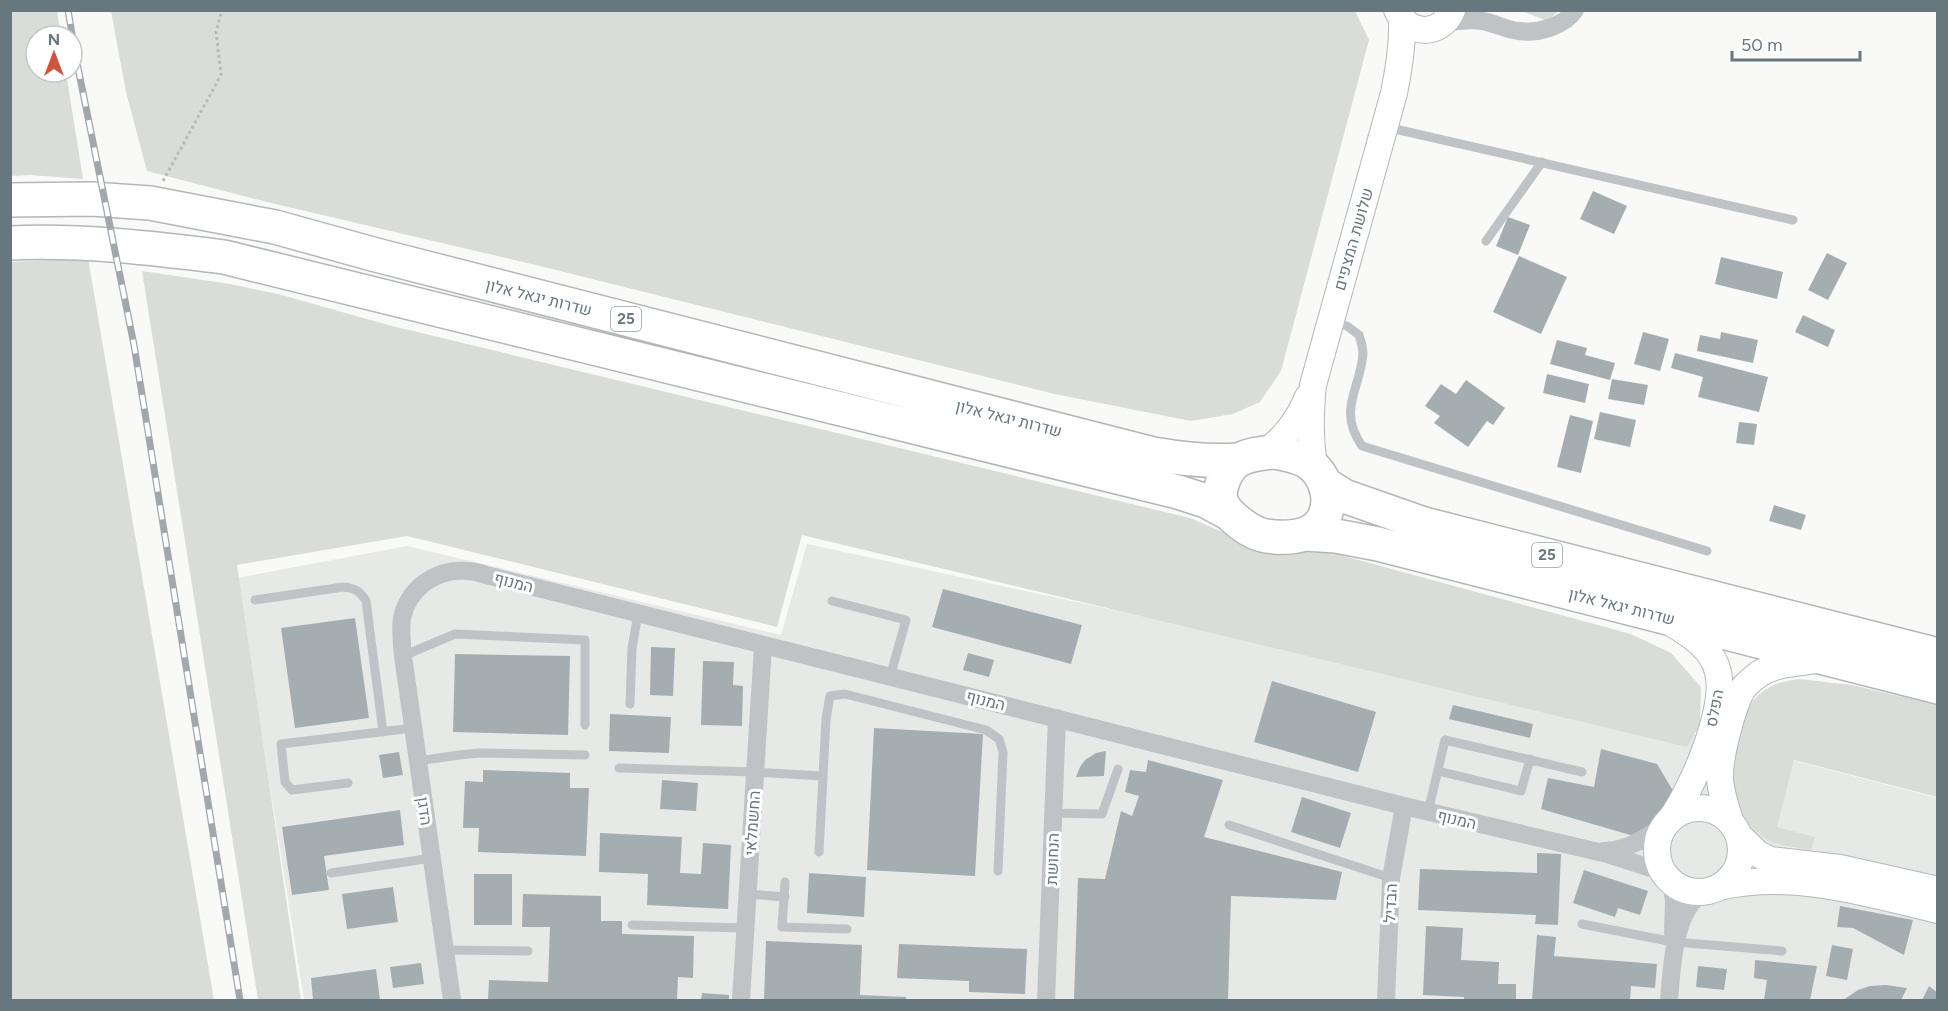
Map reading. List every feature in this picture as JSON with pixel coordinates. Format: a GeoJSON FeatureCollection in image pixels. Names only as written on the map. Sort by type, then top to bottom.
{"type":"FeatureCollection","features":[{"type":"Feature","properties":{"kind":"highway","name":"שדרות יגאל אלון"},"geometry":{"type":"LineString","coordinates":[[10,200],[92,199],[150,203],[232,218],[1153,454],[1211,462],[1251,457]]}},
{"type":"Feature","properties":{"kind":"highway","name":"שדרות יגאל אלון"},"geometry":{"type":"LineString","coordinates":[[10,243],[87,243],[224,257],[1178,492],[1206,501],[1227,513]]}},
{"type":"Feature","properties":{"kind":"highway","name":"25"},"geometry":{"type":"LineString","coordinates":[[1251,457],[1275,452],[1291,455],[1305,461],[1320,477]]}},
{"type":"Feature","properties":{"kind":"highway"},"geometry":{"type":"LineString","coordinates":[[1227,513],[1221,500],[1222,484],[1229,470],[1251,457]]}},
{"type":"Feature","properties":{"kind":"highway","name":"שדרות יגאל אלון"},"geometry":{"type":"LineString","coordinates":[[1320,477],[1344,496],[1424,524],[1938,655]]}},
{"type":"Feature","properties":{"kind":"highway"},"geometry":{"type":"LineString","coordinates":[[1305,534],[1317,527],[1325,517],[1329,500],[1320,477]]}},
{"type":"Feature","properties":{"kind":"highway","name":"25"},"geometry":{"type":"LineString","coordinates":[[1227,513],[1246,528],[1262,535],[1285,538],[1305,534]]}},
{"type":"Feature","properties":{"kind":"highway","name":"שדרות יגאל אלון"},"geometry":{"type":"LineString","coordinates":[[1305,534],[1336,536],[1378,544],[1938,687]]}},
{"type":"Feature","properties":{"kind":"street"},"geometry":{"type":"LineString","coordinates":[[1471,10],[1490,23]]}},
{"type":"Feature","properties":{"kind":"street"},"geometry":{"type":"LineString","coordinates":[[1399,15],[1409,27],[1418,30],[1441,22],[1469,20],[1490,23],[1520,32],[1549,29],[1572,15],[1575,10]]}},
{"type":"Feature","properties":{"kind":"street","name":"שלושת המצפים"},"geometry":{"type":"LineString","coordinates":[[1320,477],[1312,454],[1310,433],[1313,386],[1394,93],[1403,41],[1399,15]]}},
{"type":"Feature","properties":{"kind":"street","name":"שלושת המצפים"},"geometry":{"type":"LineString","coordinates":[[1394,93],[1418,43],[1441,22]]}},
{"type":"Feature","properties":{"kind":"street","name":"שלושת המצפים"},"geometry":{"type":"LineString","coordinates":[[1251,457],[1281,440],[1294,424],[1313,386]]}},
{"type":"Feature","properties":{"kind":"street","name":"המנוף"},"geometry":{"type":"LineString","coordinates":[[401,620],[408,598],[422,583],[444,573],[468,571],[1428,812],[1593,851],[1632,861],[1667,877]]}},
{"type":"Feature","properties":{"kind":"street","name":"הפלס"},"geometry":{"type":"LineString","coordinates":[[1658,615],[1683,630],[1701,645],[1718,670],[1720,685],[1717,705],[1699,765],[1681,804],[1667,823]]}},
{"type":"Feature","properties":{"kind":"street","name":"הדגן"},"geometry":{"type":"LineString","coordinates":[[401,620],[403,656],[452,1000]]}},
{"type":"Feature","properties":{"kind":"street","name":"החשמלאי"},"geometry":{"type":"LineString","coordinates":[[741,1000],[763,646]]}},
{"type":"Feature","properties":{"kind":"street","name":"הפלס"},"geometry":{"type":"LineString","coordinates":[[1735,829],[1721,791],[1719,777],[1721,757],[1737,703],[1746,686],[1761,673],[1781,665],[1829,659]]}},
{"type":"Feature","properties":{"kind":"street","name":"הנחושת"},"geometry":{"type":"LineString","coordinates":[[1047,1000],[1057,718]]}},
{"type":"Feature","properties":{"kind":"street","name":"הבדיל"},"geometry":{"type":"LineString","coordinates":[[1386,1000],[1391,878],[1404,806]]}},
{"type":"Feature","properties":{"kind":"street"},"geometry":{"type":"LineString","coordinates":[[1669,1000],[1673,965],[1674,901],[1657,854],[1660,834],[1667,823],[1681,812],[1694,808],[1708,809],[1721,814],[1758,854],[1770,860],[1840,868],[1938,890]]}},
{"type":"Feature","properties":{"kind":"street","name":"המנוף"},"geometry":{"type":"LineString","coordinates":[[1593,851],[1616,850],[1632,845],[1667,823]]}},
{"type":"Feature","properties":{"kind":"street"},"geometry":{"type":"LineString","coordinates":[[1674,942],[1681,922],[1697,896],[1728,880],[1736,871],[1741,847],[1735,829]]}},
{"type":"Feature","properties":{"kind":"street"},"geometry":{"type":"LineString","coordinates":[[1667,877],[1681,888],[1693,891],[1743,882],[1809,883],[1837,887],[1938,910]]}},
{"type":"Feature","properties":{"kind":"lane"},"geometry":{"type":"LineString","coordinates":[[1384,126],[1793,220]]}},
{"type":"Feature","properties":{"kind":"lane"},"geometry":{"type":"LineString","coordinates":[[1486,240],[1542,162]]}},
{"type":"Feature","properties":{"kind":"lane"},"geometry":{"type":"LineString","coordinates":[[1330,321],[1347,326],[1359,335],[1363,352],[1349,411],[1353,432],[1362,446],[1707,551]]}},
{"type":"Feature","properties":{"kind":"lane"},"geometry":{"type":"LineString","coordinates":[[255,600],[343,587],[361,592],[366,601],[383,732]]}},
{"type":"Feature","properties":{"kind":"lane"},"geometry":{"type":"LineString","coordinates":[[832,601],[906,620],[890,677]]}},
{"type":"Feature","properties":{"kind":"lane"},"geometry":{"type":"LineString","coordinates":[[630,704],[632,648],[638,614]]}},
{"type":"Feature","properties":{"kind":"lane"},"geometry":{"type":"LineString","coordinates":[[403,656],[455,634],[585,640],[585,725]]}},
{"type":"Feature","properties":{"kind":"lane"},"geometry":{"type":"LineString","coordinates":[[819,852],[826,719],[830,696],[845,694],[986,730],[999,739],[1003,752],[998,871]]}},
{"type":"Feature","properties":{"kind":"lane"},"geometry":{"type":"LineString","coordinates":[[348,783],[292,790],[285,782],[281,744],[413,729]]}},
{"type":"Feature","properties":{"kind":"lane"},"geometry":{"type":"LineString","coordinates":[[1428,812],[1445,740],[1582,772]]}},
{"type":"Feature","properties":{"kind":"lane"},"geometry":{"type":"LineString","coordinates":[[418,761],[478,753],[585,755]]}},
{"type":"Feature","properties":{"kind":"lane"},"geometry":{"type":"LineString","coordinates":[[1438,771],[1521,791],[1530,759]]}},
{"type":"Feature","properties":{"kind":"lane"},"geometry":{"type":"LineString","coordinates":[[618,768],[823,776]]}},
{"type":"Feature","properties":{"kind":"lane"},"geometry":{"type":"LineString","coordinates":[[1053,813],[1102,814],[1118,769]]}},
{"type":"Feature","properties":{"kind":"lane"},"geometry":{"type":"LineString","coordinates":[[1229,825],[1391,878]]}},
{"type":"Feature","properties":{"kind":"lane"},"geometry":{"type":"LineString","coordinates":[[331,873],[432,858]]}},
{"type":"Feature","properties":{"kind":"lane"},"geometry":{"type":"LineString","coordinates":[[784,882],[782,927],[848,929]]}},
{"type":"Feature","properties":{"kind":"lane"},"geometry":{"type":"LineString","coordinates":[[748,894],[784,897]]}},
{"type":"Feature","properties":{"kind":"lane"},"geometry":{"type":"LineString","coordinates":[[1582,924],[1674,942],[1782,951]]}},
{"type":"Feature","properties":{"kind":"lane"},"geometry":{"type":"LineString","coordinates":[[632,925],[746,928]]}},
{"type":"Feature","properties":{"kind":"lane"},"geometry":{"type":"LineString","coordinates":[[445,950],[528,951]]}},
{"type":"Feature","properties":{"kind":"path"},"geometry":{"type":"LineString","coordinates":[[150,203],[221,75],[216,32],[222,10]]}},
{"type":"Feature","properties":{"kind":"shaded area"},"geometry":{"type":"Polygon","coordinates":[[[10,11],[57,11],[59,24],[24,24],[24,84],[68,84],[83,179],[11,176],[10,11]]]}},
{"type":"Feature","properties":{"kind":"shaded area"},"geometry":{"type":"Polygon","coordinates":[[[111,11],[1355,11],[1369,40],[1281,371],[1260,402],[1233,414],[1191,421],[1055,394],[147,171],[126,92],[111,11]]]}},
{"type":"Feature","properties":{"kind":"shaded area"},"geometry":{"type":"Polygon","coordinates":[[[1522,11],[1559,11],[1547,21],[1522,11]]]}},
{"type":"Feature","properties":{"kind":"shaded area"},"geometry":{"type":"Polygon","coordinates":[[[88,258],[214,1000],[11,1000],[11,262],[88,258]]]}},
{"type":"Feature","properties":{"kind":"shaded area"},"geometry":{"type":"Polygon","coordinates":[[[142,271],[230,284],[282,295],[388,325],[1190,518],[1253,545],[1333,553],[1631,634],[1671,653],[1701,687],[1700,725],[1687,747],[802,535],[777,627],[407,536],[237,565],[301,1000],[258,1000],[142,271]]]}},
{"type":"Feature","properties":{"kind":"shaded area"},"geometry":{"type":"Polygon","coordinates":[[[807,544],[1704,737],[1937,798],[1937,1000],[304,1000],[237,578],[407,546],[781,635],[807,544]]]}},
{"type":"Feature","properties":{"kind":"shaded area"},"geometry":{"type":"Polygon","coordinates":[[[1799,679],[1852,685],[1937,705],[1937,797],[1794,760],[1777,827],[1815,837],[1811,850],[1777,844],[1753,829],[1736,802],[1732,786],[1732,770],[1740,730],[1749,706],[1761,693],[1778,683],[1799,679]]]}},
{"type":"Feature","properties":{"kind":"building"},"geometry":{"type":"Polygon","coordinates":[[[1593,191],[1627,206],[1614,234],[1580,219],[1593,191]]]}},
{"type":"Feature","properties":{"kind":"building"},"geometry":{"type":"Polygon","coordinates":[[[1508,217],[1530,225],[1518,255],[1496,246],[1508,217]]]}},
{"type":"Feature","properties":{"kind":"building"},"geometry":{"type":"Polygon","coordinates":[[[1827,253],[1847,263],[1828,300],[1808,290],[1827,253]]]}},
{"type":"Feature","properties":{"kind":"building"},"geometry":{"type":"Polygon","coordinates":[[[1519,256],[1567,277],[1541,334],[1493,312],[1519,256]]]}},
{"type":"Feature","properties":{"kind":"building"},"geometry":{"type":"Polygon","coordinates":[[[1721,257],[1783,272],[1777,299],[1715,284],[1721,257]]]}},
{"type":"Feature","properties":{"kind":"building"},"geometry":{"type":"Polygon","coordinates":[[[1803,315],[1835,330],[1828,347],[1795,332],[1803,315]]]}},
{"type":"Feature","properties":{"kind":"building"},"geometry":{"type":"Polygon","coordinates":[[[1643,332],[1669,339],[1660,371],[1634,364],[1643,332]]]}},
{"type":"Feature","properties":{"kind":"building"},"geometry":{"type":"Polygon","coordinates":[[[1721,332],[1758,340],[1753,363],[1697,351],[1700,335],[1720,339],[1721,332]]]}},
{"type":"Feature","properties":{"kind":"building"},"geometry":{"type":"Polygon","coordinates":[[[1557,340],[1587,348],[1585,355],[1615,363],[1610,380],[1550,364],[1557,340]]]}},
{"type":"Feature","properties":{"kind":"building"},"geometry":{"type":"Polygon","coordinates":[[[1675,353],[1768,377],[1759,412],[1698,397],[1703,377],[1671,368],[1675,353]]]}},
{"type":"Feature","properties":{"kind":"building"},"geometry":{"type":"Polygon","coordinates":[[[1547,374],[1589,384],[1585,403],[1543,393],[1547,374]]]}},
{"type":"Feature","properties":{"kind":"building"},"geometry":{"type":"Polygon","coordinates":[[[1612,379],[1648,385],[1644,405],[1608,399],[1612,379]]]}},
{"type":"Feature","properties":{"kind":"building"},"geometry":{"type":"Polygon","coordinates":[[[1466,380],[1505,408],[1493,425],[1487,421],[1468,447],[1434,423],[1440,416],[1425,406],[1441,384],[1456,394],[1466,380]]]}},
{"type":"Feature","properties":{"kind":"building"},"geometry":{"type":"Polygon","coordinates":[[[1600,412],[1636,420],[1630,447],[1594,439],[1600,412]]]}},
{"type":"Feature","properties":{"kind":"building"},"geometry":{"type":"Polygon","coordinates":[[[1570,415],[1593,421],[1581,473],[1557,467],[1570,415]]]}},
{"type":"Feature","properties":{"kind":"building"},"geometry":{"type":"Polygon","coordinates":[[[1739,422],[1757,424],[1754,445],[1736,443],[1739,422]]]}},
{"type":"Feature","properties":{"kind":"building"},"geometry":{"type":"Polygon","coordinates":[[[1774,505],[1806,515],[1801,530],[1769,521],[1774,505]]]}},
{"type":"Feature","properties":{"kind":"building"},"geometry":{"type":"Polygon","coordinates":[[[943,589],[1082,625],[1071,664],[932,627],[943,589]]]}},
{"type":"Feature","properties":{"kind":"building"},"geometry":{"type":"Polygon","coordinates":[[[355,618],[369,718],[295,728],[281,628],[355,618]]]}},
{"type":"Feature","properties":{"kind":"building"},"geometry":{"type":"Polygon","coordinates":[[[651,647],[675,648],[673,696],[650,695],[651,647]]]}},
{"type":"Feature","properties":{"kind":"building"},"geometry":{"type":"Polygon","coordinates":[[[968,653],[994,660],[989,677],[963,670],[968,653]]]}},
{"type":"Feature","properties":{"kind":"building"},"geometry":{"type":"Polygon","coordinates":[[[455,654],[570,656],[568,735],[453,732],[455,654]]]}},
{"type":"Feature","properties":{"kind":"building"},"geometry":{"type":"Polygon","coordinates":[[[703,661],[734,662],[733,685],[743,686],[742,726],[701,725],[703,661]]]}},
{"type":"Feature","properties":{"kind":"building"},"geometry":{"type":"Polygon","coordinates":[[[1272,681],[1376,712],[1358,772],[1254,742],[1272,681]]]}},
{"type":"Feature","properties":{"kind":"building"},"geometry":{"type":"Polygon","coordinates":[[[1453,705],[1533,724],[1530,738],[1449,719],[1453,705]]]}},
{"type":"Feature","properties":{"kind":"building"},"geometry":{"type":"Polygon","coordinates":[[[610,714],[671,717],[669,753],[609,751],[610,714]]]}},
{"type":"Feature","properties":{"kind":"building"},"geometry":{"type":"Polygon","coordinates":[[[874,728],[983,734],[975,876],[867,870],[874,728]]]}},
{"type":"Feature","properties":{"kind":"building"},"geometry":{"type":"Polygon","coordinates":[[[1601,749],[1657,764],[1681,804],[1644,839],[1541,809],[1548,778],[1594,787],[1601,749]]]}},
{"type":"Feature","properties":{"kind":"building"},"geometry":{"type":"Polygon","coordinates":[[[1106,751],[1104,776],[1076,777],[1085,760],[1096,753],[1106,751]]]}},
{"type":"Feature","properties":{"kind":"building"},"geometry":{"type":"Polygon","coordinates":[[[399,752],[403,775],[383,778],[379,755],[399,752]]]}},
{"type":"Feature","properties":{"kind":"building"},"geometry":{"type":"Polygon","coordinates":[[[1148,760],[1223,780],[1204,837],[1342,872],[1336,900],[1231,896],[1228,1000],[1074,1000],[1078,878],[1105,879],[1121,811],[1132,816],[1139,796],[1125,792],[1130,770],[1146,772],[1148,760]]]}},
{"type":"Feature","properties":{"kind":"building"},"geometry":{"type":"Polygon","coordinates":[[[483,770],[570,773],[570,788],[589,788],[586,856],[478,852],[479,828],[463,828],[465,781],[483,782],[483,770]]]}},
{"type":"Feature","properties":{"kind":"building"},"geometry":{"type":"Polygon","coordinates":[[[662,780],[698,783],[696,811],[660,809],[662,780]]]}},
{"type":"Feature","properties":{"kind":"building"},"geometry":{"type":"Polygon","coordinates":[[[1302,797],[1351,813],[1340,848],[1291,832],[1302,797]]]}},
{"type":"Feature","properties":{"kind":"building"},"geometry":{"type":"Polygon","coordinates":[[[400,810],[404,845],[324,856],[329,890],[292,895],[282,827],[400,810]]]}},
{"type":"Feature","properties":{"kind":"building"},"geometry":{"type":"Polygon","coordinates":[[[600,833],[682,837],[680,873],[701,874],[703,843],[731,845],[728,909],[647,905],[648,874],[599,872],[600,833]]]}},
{"type":"Feature","properties":{"kind":"building"},"geometry":{"type":"Polygon","coordinates":[[[1537,853],[1561,854],[1558,925],[1535,924],[1536,915],[1418,910],[1420,869],[1537,873],[1537,853]]]}},
{"type":"Feature","properties":{"kind":"building"},"geometry":{"type":"Polygon","coordinates":[[[1584,870],[1648,891],[1640,915],[1618,908],[1615,917],[1573,903],[1584,870]]]}},
{"type":"Feature","properties":{"kind":"building"},"geometry":{"type":"Polygon","coordinates":[[[809,873],[866,877],[864,917],[807,913],[809,873]]]}},
{"type":"Feature","properties":{"kind":"building"},"geometry":{"type":"Polygon","coordinates":[[[474,874],[512,874],[512,925],[474,925],[474,874]]]}},
{"type":"Feature","properties":{"kind":"building"},"geometry":{"type":"Polygon","coordinates":[[[393,887],[398,922],[347,929],[342,894],[393,887]]]}},
{"type":"Feature","properties":{"kind":"building"},"geometry":{"type":"Polygon","coordinates":[[[523,894],[601,896],[601,921],[622,921],[622,934],[694,936],[693,978],[678,977],[677,1000],[488,1000],[489,980],[548,982],[550,927],[522,927],[523,894]]]}},
{"type":"Feature","properties":{"kind":"building"},"geometry":{"type":"Polygon","coordinates":[[[1840,906],[1913,920],[1904,955],[1853,928],[1837,927],[1840,906]]]}},
{"type":"Feature","properties":{"kind":"building"},"geometry":{"type":"Polygon","coordinates":[[[1426,926],[1463,928],[1461,960],[1499,962],[1498,984],[1516,984],[1516,1000],[1464,1000],[1464,997],[1423,995],[1426,926]]]}},
{"type":"Feature","properties":{"kind":"building"},"geometry":{"type":"Polygon","coordinates":[[[1537,935],[1556,937],[1554,956],[1657,964],[1655,988],[1631,986],[1630,1000],[1532,1000],[1537,935]]]}},
{"type":"Feature","properties":{"kind":"building"},"geometry":{"type":"Polygon","coordinates":[[[766,941],[862,945],[860,995],[906,997],[906,1000],[764,1000],[766,941]]]}},
{"type":"Feature","properties":{"kind":"building"},"geometry":{"type":"Polygon","coordinates":[[[899,944],[1027,949],[1025,994],[969,992],[969,981],[897,978],[899,944]]]}},
{"type":"Feature","properties":{"kind":"building"},"geometry":{"type":"Polygon","coordinates":[[[1832,945],[1853,949],[1847,980],[1826,976],[1832,945]]]}},
{"type":"Feature","properties":{"kind":"building"},"geometry":{"type":"Polygon","coordinates":[[[1755,960],[1817,966],[1810,1000],[1764,1000],[1767,980],[1754,978],[1755,960]]]}},
{"type":"Feature","properties":{"kind":"building"},"geometry":{"type":"Polygon","coordinates":[[[421,963],[424,984],[393,988],[390,967],[421,963]]]}},
{"type":"Feature","properties":{"kind":"building"},"geometry":{"type":"Polygon","coordinates":[[[1698,966],[1727,969],[1724,990],[1696,987],[1698,966]]]}},
{"type":"Feature","properties":{"kind":"building"},"geometry":{"type":"Polygon","coordinates":[[[376,969],[380,1000],[313,1000],[311,978],[376,969]]]}},
{"type":"Feature","properties":{"kind":"building"},"geometry":{"type":"Polygon","coordinates":[[[1886,985],[1907,988],[1901,1000],[1843,1000],[1858,990],[1870,986],[1886,985]]]}},
{"type":"Feature","properties":{"kind":"building"},"geometry":{"type":"Polygon","coordinates":[[[1929,986],[1938,993],[1938,1000],[1922,1000],[1929,986]]]}},
{"type":"Feature","properties":{"kind":"building"},"geometry":{"type":"Polygon","coordinates":[[[702,993],[729,995],[729,1000],[701,1000],[702,993]]]}},
{"type":"Feature","properties":{"kind":"railway"},"geometry":{"type":"LineString","coordinates":[[68,10],[134,345],[240,1000]]}}]}
